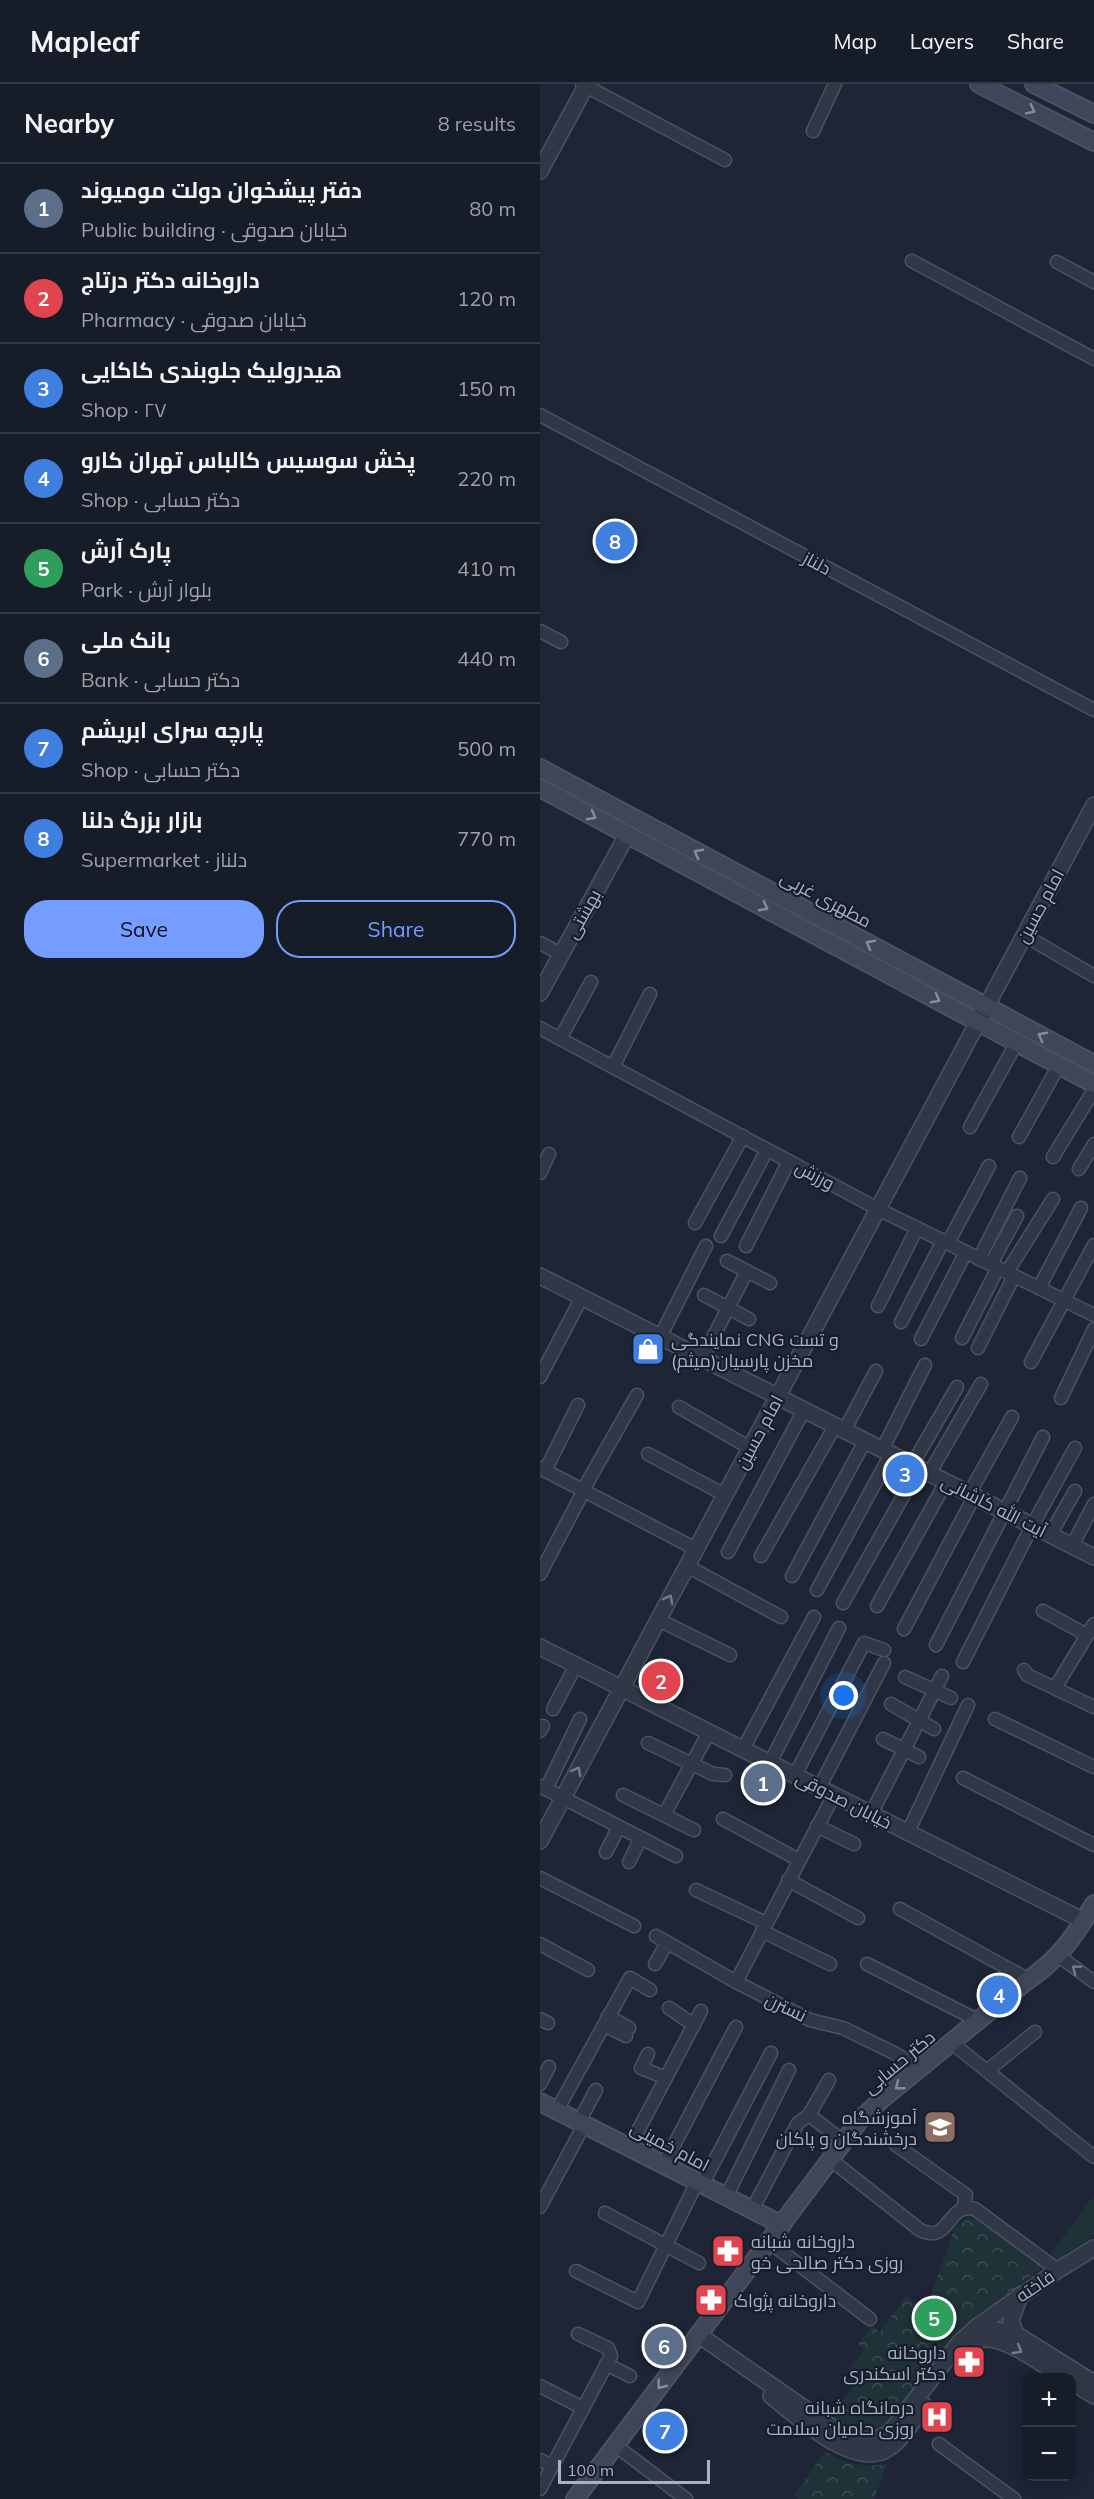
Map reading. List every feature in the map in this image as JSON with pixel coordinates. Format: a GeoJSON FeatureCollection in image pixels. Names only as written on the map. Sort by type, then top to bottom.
{"type":"FeatureCollection","features":[{"type":"Feature","properties":{"kind":"main road"},"geometry":{"type":"LineString","coordinates":[[979,84],[1094,142]]}},
{"type":"Feature","properties":{"kind":"main road"},"geometry":{"type":"LineString","coordinates":[[1034,84],[1094,114]]}},
{"type":"Feature","properties":{"kind":"main road","name":"مطهری غربی"},"geometry":{"type":"LineString","coordinates":[[540,768],[1094,1064]]}},
{"type":"Feature","properties":{"kind":"main road","name":"مطهری غربی"},"geometry":{"type":"LineString","coordinates":[[540,788],[1094,1084]]}},
{"type":"Feature","properties":{"kind":"main road","name":"دکتر حسابی"},"geometry":{"type":"LineString","coordinates":[[575,2499],[843,2141],[882,2099],[1059,1956],[1094,1904]]}},
{"type":"Feature","properties":{"kind":"main road","name":"امام خمینی"},"geometry":{"type":"LineString","coordinates":[[540,2102],[782,2225]]}},
{"type":"Feature","properties":{"kind":"street"},"geometry":{"type":"LineString","coordinates":[[813,131],[835,84]]}},
{"type":"Feature","properties":{"kind":"street"},"geometry":{"type":"LineString","coordinates":[[540,171],[585,85],[725,160]]}},
{"type":"Feature","properties":{"kind":"street"},"geometry":{"type":"LineString","coordinates":[[912,261],[1094,359]]}},
{"type":"Feature","properties":{"kind":"street"},"geometry":{"type":"LineString","coordinates":[[1057,262],[1094,282]]}},
{"type":"Feature","properties":{"kind":"street","name":"دلناز"},"geometry":{"type":"LineString","coordinates":[[540,415],[1094,710]]}},
{"type":"Feature","properties":{"kind":"street"},"geometry":{"type":"LineString","coordinates":[[540,631],[561,642]]}},
{"type":"Feature","properties":{"kind":"street","name":"امام حسین"},"geometry":{"type":"LineString","coordinates":[[540,1841],[1094,805]]}},
{"type":"Feature","properties":{"kind":"street","name":"بهشتی"},"geometry":{"type":"LineString","coordinates":[[540,993],[627,835]]}},
{"type":"Feature","properties":{"kind":"street"},"geometry":{"type":"LineString","coordinates":[[1024,935],[1094,976]]}},
{"type":"Feature","properties":{"kind":"street"},"geometry":{"type":"LineString","coordinates":[[540,944],[561,954]]}},
{"type":"Feature","properties":{"kind":"street"},"geometry":{"type":"LineString","coordinates":[[560,1039],[591,982]]}},
{"type":"Feature","properties":{"kind":"street"},"geometry":{"type":"LineString","coordinates":[[613,1067],[650,994]]}},
{"type":"Feature","properties":{"kind":"street","name":"ورزش"},"geometry":{"type":"LineString","coordinates":[[540,1028],[878,1209],[1094,1315]]}},
{"type":"Feature","properties":{"kind":"street"},"geometry":{"type":"LineString","coordinates":[[970,1127],[1017,1042]]}},
{"type":"Feature","properties":{"kind":"street"},"geometry":{"type":"LineString","coordinates":[[1019,1137],[1059,1065]]}},
{"type":"Feature","properties":{"kind":"street"},"geometry":{"type":"LineString","coordinates":[[1053,1157],[1094,1090]]}},
{"type":"Feature","properties":{"kind":"street"},"geometry":{"type":"LineString","coordinates":[[694,1222],[742,1136]]}},
{"type":"Feature","properties":{"kind":"street"},"geometry":{"type":"LineString","coordinates":[[1079,1168],[1094,1144]]}},
{"type":"Feature","properties":{"kind":"street"},"geometry":{"type":"LineString","coordinates":[[721,1236],[767,1150]]}},
{"type":"Feature","properties":{"kind":"street"},"geometry":{"type":"LineString","coordinates":[[540,1173],[549,1154]]}},
{"type":"Feature","properties":{"kind":"street"},"geometry":{"type":"LineString","coordinates":[[746,1246],[789,1161]]}},
{"type":"Feature","properties":{"kind":"street"},"geometry":{"type":"LineString","coordinates":[[901,1322],[989,1166]]}},
{"type":"Feature","properties":{"kind":"street"},"geometry":{"type":"LineString","coordinates":[[978,1348],[1020,1178]]}},
{"type":"Feature","properties":{"kind":"street"},"geometry":{"type":"LineString","coordinates":[[998,1268],[1053,1199]]}},
{"type":"Feature","properties":{"kind":"street"},"geometry":{"type":"LineString","coordinates":[[1040,1288],[1081,1208]]}},
{"type":"Feature","properties":{"kind":"street"},"geometry":{"type":"LineString","coordinates":[[962,1338],[998,1268],[1017,1216]]}},
{"type":"Feature","properties":{"kind":"street"},"geometry":{"type":"LineString","coordinates":[[878,1306],[917,1228]]}},
{"type":"Feature","properties":{"kind":"street"},"geometry":{"type":"LineString","coordinates":[[660,1337],[706,1245]]}},
{"type":"Feature","properties":{"kind":"street"},"geometry":{"type":"LineString","coordinates":[[1031,1362],[1094,1245]]}},
{"type":"Feature","properties":{"kind":"street"},"geometry":{"type":"LineString","coordinates":[[921,1340],[966,1252]]}},
{"type":"Feature","properties":{"kind":"street"},"geometry":{"type":"LineString","coordinates":[[727,1261],[770,1283]]}},
{"type":"Feature","properties":{"kind":"street"},"geometry":{"type":"LineString","coordinates":[[702,1359],[747,1271]]}},
{"type":"Feature","properties":{"kind":"street","name":"آیت الله کاشانی"},"geometry":{"type":"LineString","coordinates":[[540,1278],[582,1297],[1094,1557]]}},
{"type":"Feature","properties":{"kind":"street"},"geometry":{"type":"LineString","coordinates":[[704,1295],[749,1319]]}},
{"type":"Feature","properties":{"kind":"street"},"geometry":{"type":"LineString","coordinates":[[540,1377],[582,1297]]}},
{"type":"Feature","properties":{"kind":"street"},"geometry":{"type":"LineString","coordinates":[[1061,1398],[1094,1329]]}},
{"type":"Feature","properties":{"kind":"street"},"geometry":{"type":"LineString","coordinates":[[817,1590],[886,1452],[925,1365]]}},
{"type":"Feature","properties":{"kind":"street"},"geometry":{"type":"LineString","coordinates":[[761,1556],[876,1371]]}},
{"type":"Feature","properties":{"kind":"street"},"geometry":{"type":"LineString","coordinates":[[920,1469],[981,1384]]}},
{"type":"Feature","properties":{"kind":"street"},"geometry":{"type":"LineString","coordinates":[[843,1603],[920,1469],[957,1387]]}},
{"type":"Feature","properties":{"kind":"street"},"geometry":{"type":"LineString","coordinates":[[540,1574],[637,1395]]}},
{"type":"Feature","properties":{"kind":"street"},"geometry":{"type":"LineString","coordinates":[[578,1405],[543,1470],[582,1493],[696,1549]]}},
{"type":"Feature","properties":{"kind":"street"},"geometry":{"type":"LineString","coordinates":[[679,1407],[750,1448]]}},
{"type":"Feature","properties":{"kind":"street"},"geometry":{"type":"LineString","coordinates":[[728,1552],[804,1410]]}},
{"type":"Feature","properties":{"kind":"street"},"geometry":{"type":"LineString","coordinates":[[904,1629],[1012,1417]]}},
{"type":"Feature","properties":{"kind":"street"},"geometry":{"type":"LineString","coordinates":[[936,1645],[1042,1437]]}},
{"type":"Feature","properties":{"kind":"street"},"geometry":{"type":"LineString","coordinates":[[792,1576],[865,1441]]}},
{"type":"Feature","properties":{"kind":"street"},"geometry":{"type":"LineString","coordinates":[[963,1662],[1032,1526],[1076,1449]]}},
{"type":"Feature","properties":{"kind":"street"},"geometry":{"type":"LineString","coordinates":[[648,1454],[725,1495]]}},
{"type":"Feature","properties":{"kind":"street"},"geometry":{"type":"LineString","coordinates":[[878,1606],[946,1482]]}},
{"type":"Feature","properties":{"kind":"street"},"geometry":{"type":"LineString","coordinates":[[1050,1535],[1075,1491]]}},
{"type":"Feature","properties":{"kind":"street"},"geometry":{"type":"LineString","coordinates":[[1072,1546],[1094,1504]]}},
{"type":"Feature","properties":{"kind":"street"},"geometry":{"type":"LineString","coordinates":[[687,1566],[781,1617]]}},
{"type":"Feature","properties":{"kind":"street"},"geometry":{"type":"LineString","coordinates":[[1043,1611],[1087,1635]]}},
{"type":"Feature","properties":{"kind":"street"},"geometry":{"type":"LineString","coordinates":[[743,1749],[814,1617]]}},
{"type":"Feature","properties":{"kind":"street"},"geometry":{"type":"LineString","coordinates":[[658,1620],[730,1655]]}},
{"type":"Feature","properties":{"kind":"street"},"geometry":{"type":"LineString","coordinates":[[1055,1688],[1094,1624]]}},
{"type":"Feature","properties":{"kind":"street"},"geometry":{"type":"LineString","coordinates":[[770,1763],[839,1628]]}},
{"type":"Feature","properties":{"kind":"street"},"geometry":{"type":"LineString","coordinates":[[795,1775],[864,1643],[884,1657],[819,1788]]}},
{"type":"Feature","properties":{"kind":"street","name":"خیابان صدوقی"},"geometry":{"type":"LineString","coordinates":[[540,1647],[1084,1921]]}},
{"type":"Feature","properties":{"kind":"street"},"geometry":{"type":"LineString","coordinates":[[553,1709],[576,1665]]}},
{"type":"Feature","properties":{"kind":"street"},"geometry":{"type":"LineString","coordinates":[[1024,1670],[1027,1675],[1094,1707]]}},
{"type":"Feature","properties":{"kind":"street"},"geometry":{"type":"LineString","coordinates":[[871,1814],[942,1676]]}},
{"type":"Feature","properties":{"kind":"street"},"geometry":{"type":"LineString","coordinates":[[905,1677],[951,1698]]}},
{"type":"Feature","properties":{"kind":"street"},"geometry":{"type":"LineString","coordinates":[[891,1704],[934,1729]]}},
{"type":"Feature","properties":{"kind":"street"},"geometry":{"type":"LineString","coordinates":[[908,1832],[968,1705]]}},
{"type":"Feature","properties":{"kind":"street"},"geometry":{"type":"LineString","coordinates":[[580,1719],[543,1788],[676,1856]]}},
{"type":"Feature","properties":{"kind":"street"},"geometry":{"type":"LineString","coordinates":[[995,1719],[1094,1767]]}},
{"type":"Feature","properties":{"kind":"street"},"geometry":{"type":"LineString","coordinates":[[664,1815],[709,1732]]}},
{"type":"Feature","properties":{"kind":"street"},"geometry":{"type":"LineString","coordinates":[[883,1739],[919,1758]]}},
{"type":"Feature","properties":{"kind":"street"},"geometry":{"type":"LineString","coordinates":[[648,1743],[713,1774],[725,1775]]}},
{"type":"Feature","properties":{"kind":"street"},"geometry":{"type":"LineString","coordinates":[[963,1778],[1094,1845]]}},
{"type":"Feature","properties":{"kind":"street"},"geometry":{"type":"LineString","coordinates":[[623,1795],[694,1830]]}},
{"type":"Feature","properties":{"kind":"street"},"geometry":{"type":"LineString","coordinates":[[736,1982],[834,1795]]}},
{"type":"Feature","properties":{"kind":"street"},"geometry":{"type":"LineString","coordinates":[[723,1819],[799,1860]]}},
{"type":"Feature","properties":{"kind":"street"},"geometry":{"type":"LineString","coordinates":[[817,1826],[854,1844]]}},
{"type":"Feature","properties":{"kind":"street"},"geometry":{"type":"LineString","coordinates":[[606,1852],[619,1827]]}},
{"type":"Feature","properties":{"kind":"street"},"geometry":{"type":"LineString","coordinates":[[629,1862],[640,1838]]}},
{"type":"Feature","properties":{"kind":"street"},"geometry":{"type":"LineString","coordinates":[[540,1878],[634,1926]]}},
{"type":"Feature","properties":{"kind":"street"},"geometry":{"type":"LineString","coordinates":[[788,1880],[858,1918]]}},
{"type":"Feature","properties":{"kind":"street"},"geometry":{"type":"LineString","coordinates":[[696,1890],[830,1964]]}},
{"type":"Feature","properties":{"kind":"street"},"geometry":{"type":"LineString","coordinates":[[900,1909],[1029,1980]]}},
{"type":"Feature","properties":{"kind":"street","name":"نسترن"},"geometry":{"type":"LineString","coordinates":[[656,1964],[662,1940],[810,2020],[843,2028],[896,2054],[920,2069]]}},
{"type":"Feature","properties":{"kind":"street"},"geometry":{"type":"LineString","coordinates":[[540,1944],[588,1970]]}},
{"type":"Feature","properties":{"kind":"street"},"geometry":{"type":"LineString","coordinates":[[1059,1956],[1094,1982]]}},
{"type":"Feature","properties":{"kind":"street"},"geometry":{"type":"LineString","coordinates":[[867,1964],[979,2020]]}},
{"type":"Feature","properties":{"kind":"street"},"geometry":{"type":"LineString","coordinates":[[557,2110],[630,1978],[650,1990]]}},
{"type":"Feature","properties":{"kind":"street"},"geometry":{"type":"LineString","coordinates":[[669,2008],[694,2025]]}},
{"type":"Feature","properties":{"kind":"street"},"geometry":{"type":"LineString","coordinates":[[630,2146],[701,2011]]}},
{"type":"Feature","properties":{"kind":"street"},"geometry":{"type":"LineString","coordinates":[[606,2021],[628,2032]]}},
{"type":"Feature","properties":{"kind":"street"},"geometry":{"type":"LineString","coordinates":[[664,2164],[736,2027]]}},
{"type":"Feature","properties":{"kind":"street"},"geometry":{"type":"LineString","coordinates":[[987,2071],[1035,2032]]}},
{"type":"Feature","properties":{"kind":"street"},"geometry":{"type":"LineString","coordinates":[[952,2043],[1094,2157]]}},
{"type":"Feature","properties":{"kind":"street"},"geometry":{"type":"LineString","coordinates":[[576,2271],[638,2302],[771,2053]]}},
{"type":"Feature","properties":{"kind":"street"},"geometry":{"type":"LineString","coordinates":[[648,2054],[641,2068],[666,2078]]}},
{"type":"Feature","properties":{"kind":"street"},"geometry":{"type":"LineString","coordinates":[[540,2084],[549,2067]]}},
{"type":"Feature","properties":{"kind":"street"},"geometry":{"type":"LineString","coordinates":[[729,2200],[789,2070]]}},
{"type":"Feature","properties":{"kind":"street"},"geometry":{"type":"LineString","coordinates":[[752,2210],[798,2123],[809,2115],[829,2080]]}},
{"type":"Feature","properties":{"kind":"street"},"geometry":{"type":"LineString","coordinates":[[540,2207],[597,2090]]}},
{"type":"Feature","properties":{"kind":"street"},"geometry":{"type":"LineString","coordinates":[[809,2115],[843,2141]]}},
{"type":"Feature","properties":{"kind":"street"},"geometry":{"type":"LineString","coordinates":[[897,2145],[966,2195],[963,2208]]}},
{"type":"Feature","properties":{"kind":"street"},"geometry":{"type":"LineString","coordinates":[[830,2159],[927,2234],[940,2232],[963,2208],[975,2209],[1058,2270]]}},
{"type":"Feature","properties":{"kind":"street"},"geometry":{"type":"LineString","coordinates":[[605,2213],[699,2263]]}},
{"type":"Feature","properties":{"kind":"street"},"geometry":{"type":"LineString","coordinates":[[768,2241],[870,2319]]}},
{"type":"Feature","properties":{"kind":"street","name":"فاخته"},"geometry":{"type":"LineString","coordinates":[[715,2347],[840,2433],[854,2439],[868,2441],[882,2438],[891,2430],[960,2342],[1020,2295],[1094,2248]]}},
{"type":"Feature","properties":{"kind":"street"},"geometry":{"type":"LineString","coordinates":[[1016,2334],[1011,2321],[1020,2295]]}},
{"type":"Feature","properties":{"kind":"street"},"geometry":{"type":"LineString","coordinates":[[978,2326],[1016,2334],[1094,2383]]}},
{"type":"Feature","properties":{"kind":"street"},"geometry":{"type":"LineString","coordinates":[[540,2489],[611,2351],[578,2334]]}},
{"type":"Feature","properties":{"kind":"street"},"geometry":{"type":"LineString","coordinates":[[699,2336],[715,2347],[751,2380],[830,2441],[861,2452],[887,2450],[896,2443],[970,2345],[981,2339],[1004,2342],[1056,2373]]}},
{"type":"Feature","properties":{"kind":"street"},"geometry":{"type":"LineString","coordinates":[[606,2364],[630,2376]]}},
{"type":"Feature","properties":{"kind":"street"},"geometry":{"type":"LineString","coordinates":[[1076,2385],[1094,2396]]}},
{"type":"Feature","properties":{"kind":"street"},"geometry":{"type":"LineString","coordinates":[[540,2386],[583,2408]]}},
{"type":"Feature","properties":{"kind":"street"},"geometry":{"type":"LineString","coordinates":[[939,2444],[1014,2499]]}},
{"type":"Feature","properties":{"kind":"street"},"geometry":{"type":"LineString","coordinates":[[615,2445],[686,2499]]}},
{"type":"Feature","properties":{"kind":"street"},"geometry":{"type":"LineString","coordinates":[[540,2460],[553,2466]]}},
{"type":"Feature","properties":{"kind":"green space"},"geometry":{"type":"Polygon","coordinates":[[[1094,2195],[1094,2235],[1052,2263],[1047,2259],[1094,2195]]]}},
{"type":"Feature","properties":{"kind":"green space"},"geometry":{"type":"Polygon","coordinates":[[[972,2214],[1043,2267],[963,2330],[881,2434],[856,2435],[830,2418],[859,2379],[848,2370],[865,2349],[858,2344],[872,2326],[880,2332],[906,2296],[926,2309],[955,2227],[972,2214]]]}},
{"type":"Feature","properties":{"kind":"green space"},"geometry":{"type":"Polygon","coordinates":[[[825,2451],[854,2464],[887,2464],[874,2499],[798,2499],[794,2496],[825,2451]]]}},
{"type":"Feature","properties":{"kind":"place","name":"بازار بزرگ دلنا"},"geometry":{"type":"Point","coordinates":[615,541]}},
{"type":"Feature","properties":{"kind":"place","name":"نمایندگی CNG و تست مخزن پارسیان(میثم)"},"geometry":{"type":"Point","coordinates":[648,1349]}},
{"type":"Feature","properties":{"kind":"place","name":"هیدرولیک جلوبندی کاکایی"},"geometry":{"type":"Point","coordinates":[905,1474]}},
{"type":"Feature","properties":{"kind":"place","name":"داروخانه دکتر درتاج"},"geometry":{"type":"Point","coordinates":[661,1681]}},
{"type":"Feature","properties":{"kind":"place","name":"دفتر پیشخوان دولت مومیوند"},"geometry":{"type":"Point","coordinates":[763,1783]}},
{"type":"Feature","properties":{"kind":"place","name":"پخش سوسیس کالباس تهران کارو"},"geometry":{"type":"Point","coordinates":[999,1995]}},
{"type":"Feature","properties":{"kind":"place","name":"آموزشگاه درخشندگان و پاکان"},"geometry":{"type":"Point","coordinates":[940,2127]}},
{"type":"Feature","properties":{"kind":"place","name":"داروخانه شبانه روزی دکتر صالحی خو"},"geometry":{"type":"Point","coordinates":[728,2251]}},
{"type":"Feature","properties":{"kind":"place","name":"داروخانه پژواک"},"geometry":{"type":"Point","coordinates":[711,2300]}},
{"type":"Feature","properties":{"kind":"place","name":"پارک آرش"},"geometry":{"type":"Point","coordinates":[934,2318]}},
{"type":"Feature","properties":{"kind":"place","name":"بانک ملی"},"geometry":{"type":"Point","coordinates":[664,2346]}},
{"type":"Feature","properties":{"kind":"place","name":"داروخانه دکتر اسکندری"},"geometry":{"type":"Point","coordinates":[969,2362]}},
{"type":"Feature","properties":{"kind":"place","name":"درمانگاه شبانه روزی حامیان سلامت"},"geometry":{"type":"Point","coordinates":[937,2417]}},
{"type":"Feature","properties":{"kind":"place","name":"پارچه سرای ابریشم"},"geometry":{"type":"Point","coordinates":[665,2431]}}]}
